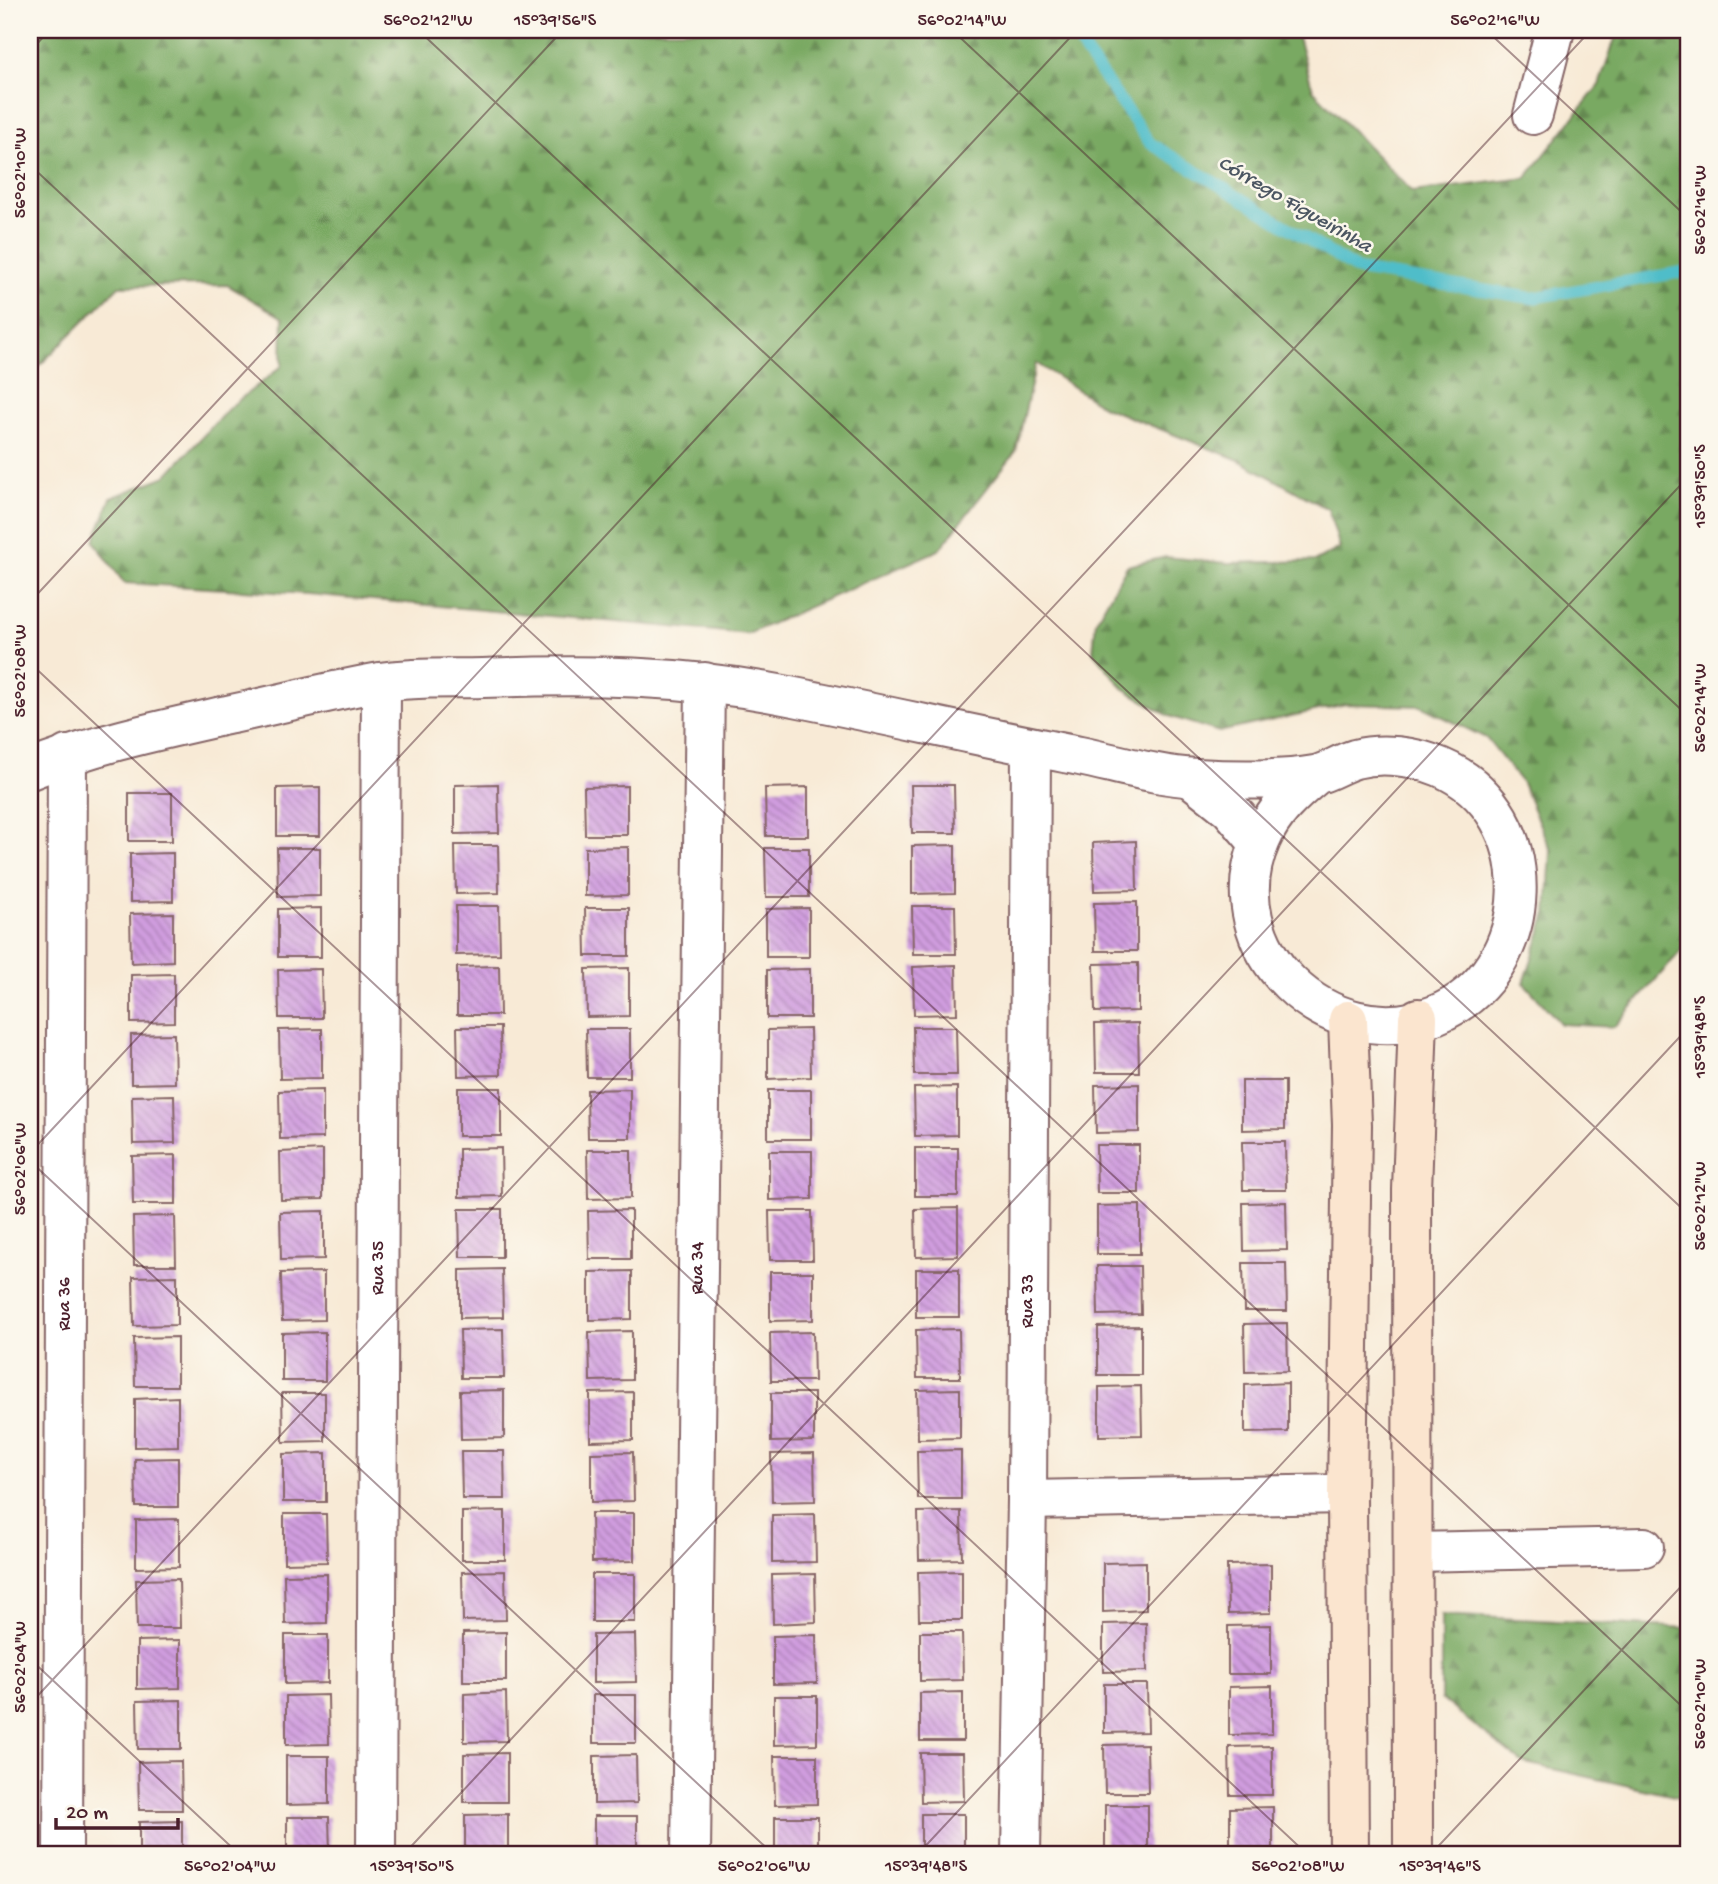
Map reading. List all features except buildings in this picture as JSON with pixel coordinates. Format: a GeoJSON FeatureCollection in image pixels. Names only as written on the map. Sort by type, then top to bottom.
{"type":"FeatureCollection","features":[{"type":"Feature","properties":{"kind":"street"},"geometry":{"type":"LineString","coordinates":[[1533,115],[1555,30]]}},
{"type":"Feature","properties":{"kind":"street"},"geometry":{"type":"LineString","coordinates":[[30,770],[67,754],[174,727],[381,682],[593,673],[705,682],[779,694],[1191,778],[1316,775]]}},
{"type":"Feature","properties":{"kind":"street","name":"Rua 35"},"geometry":{"type":"LineString","coordinates":[[376,1854],[381,682]]}},
{"type":"Feature","properties":{"kind":"street","name":"Rua 34"},"geometry":{"type":"LineString","coordinates":[[691,1854],[705,682]]}},
{"type":"Feature","properties":{"kind":"street","name":"Rua 33"},"geometry":{"type":"LineString","coordinates":[[1021,1854],[1027,1500],[1031,747]]}},
{"type":"Feature","properties":{"kind":"street","name":"Rua 36"},"geometry":{"type":"LineString","coordinates":[[63,1854],[67,754]]}},
{"type":"Feature","properties":{"kind":"street"},"geometry":{"type":"LineString","coordinates":[[1401,756],[1443,768],[1479,794],[1505,829],[1518,871],[1517,916],[1501,957],[1473,991],[1435,1015],[1392,1024],[1348,1020],[1308,1001],[1284,978],[1277,971],[1256,931],[1250,887],[1259,843],[1282,804],[1316,775],[1357,759],[1401,756]]}},
{"type":"Feature","properties":{"kind":"street"},"geometry":{"type":"LineString","coordinates":[[1191,778],[1230,809],[1259,843]]}},
{"type":"Feature","properties":{"kind":"street"},"geometry":{"type":"LineString","coordinates":[[1413,1854],[1413,1110],[1418,1018]]}},
{"type":"Feature","properties":{"kind":"street"},"geometry":{"type":"LineString","coordinates":[[1348,1020],[1352,1125],[1347,1494],[1349,1854]]}},
{"type":"Feature","properties":{"kind":"street"},"geometry":{"type":"LineString","coordinates":[[1027,1500],[1347,1494]]}},
{"type":"Feature","properties":{"kind":"street"},"geometry":{"type":"LineString","coordinates":[[1413,1552],[1644,1547]]}},
{"type":"Feature","properties":{"kind":"green space"},"geometry":{"type":"Polygon","coordinates":[[[30,30],[1296,30],[1313,90],[1412,192],[1526,178],[1599,85],[1618,30],[1688,30],[1688,943],[1614,1027],[1561,1024],[1524,983],[1547,913],[1551,851],[1522,783],[1486,738],[1421,706],[1346,704],[1219,732],[1169,716],[1123,688],[1093,652],[1096,621],[1127,566],[1166,557],[1228,563],[1316,561],[1340,548],[1328,509],[1239,460],[1104,407],[1036,363],[1016,451],[939,550],[748,634],[307,594],[124,583],[94,541],[111,498],[166,476],[229,408],[282,366],[283,318],[227,285],[119,286],[30,375],[30,30]]]}},
{"type":"Feature","properties":{"kind":"green space"},"geometry":{"type":"Polygon","coordinates":[[[1441,1615],[1688,1628],[1688,1799],[1521,1762],[1441,1699],[1441,1615]]]}},
{"type":"Feature","properties":{"kind":"waterway","name":"Córrego Figueirinha"},"geometry":{"type":"LineString","coordinates":[[1070,30],[1150,143],[1358,270],[1532,298],[1688,271]]}}]}
